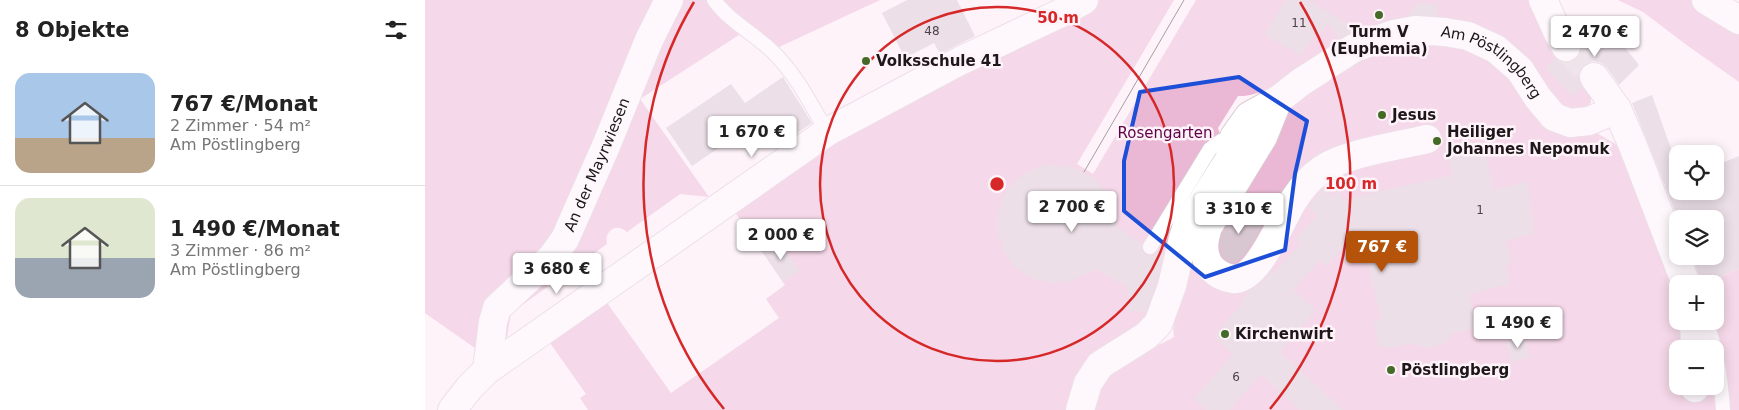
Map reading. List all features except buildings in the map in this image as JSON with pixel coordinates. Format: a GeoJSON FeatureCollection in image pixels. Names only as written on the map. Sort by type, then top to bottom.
{"type":"FeatureCollection","features":[{"type":"Feature","properties":{"kind":"street","name":"An der Mayrwiesen"},"geometry":{"type":"LineString","coordinates":[[487,370],[493,322],[497,308],[552,257],[565,239],[649,40],[669,0]]}},
{"type":"Feature","properties":{"kind":"street"},"geometry":{"type":"LineString","coordinates":[[452,410],[469,388],[487,370],[827,132],[961,61],[1084,0]]}},
{"type":"Feature","properties":{"kind":"street"},"geometry":{"type":"LineString","coordinates":[[1543,0],[1566,47]]}},
{"type":"Feature","properties":{"kind":"street"},"geometry":{"type":"LineString","coordinates":[[1706,0],[1739,20]]}},
{"type":"Feature","properties":{"kind":"street","name":"Am Pöstlingberg"},"geometry":{"type":"LineString","coordinates":[[1080,410],[1088,382],[1100,365],[1146,336],[1159,324],[1172,286],[1187,226],[1232,155],[1234,137],[1249,116],[1278,100],[1301,82],[1354,48],[1378,38],[1415,30],[1468,36],[1496,49],[1520,70],[1554,118],[1570,123],[1589,121],[1617,109]]}},
{"type":"Feature","properties":{"kind":"street"},"geometry":{"type":"LineString","coordinates":[[1594,77],[1617,109],[1683,275]]}},
{"type":"Feature","properties":{"kind":"street","name":"Am Pöstlingberg"},"geometry":{"type":"LineString","coordinates":[[1278,100],[1263,137],[1208,227],[1203,243],[1204,254],[1211,269],[1222,277],[1237,279],[1249,272],[1260,260],[1274,238],[1295,199],[1309,181],[1321,171],[1345,158],[1427,138]]}},
{"type":"Feature","properties":{"kind":"lane"},"geometry":{"type":"LineString","coordinates":[[713,0],[725,14],[771,50],[783,62],[827,132]]}},
{"type":"Feature","properties":{"kind":"lane"},"geometry":{"type":"LineString","coordinates":[[1150,247],[1210,149],[1221,141],[1234,137]]}},
{"type":"Feature","properties":{"kind":"lane"},"geometry":{"type":"LineString","coordinates":[[1710,330],[1719,367],[1723,410]]}},
{"type":"Feature","properties":{"kind":"highlighted area"},"geometry":{"type":"Polygon","coordinates":[[[1239,77],[1307,121],[1295,174],[1285,250],[1205,277],[1124,211],[1124,161],[1140,92],[1239,77]]]}},
{"type":"Feature","properties":{"kind":"green space"},"geometry":{"type":"Polygon","coordinates":[[[425,0],[664,0],[574,208],[482,353],[425,313],[425,0]]]}},
{"type":"Feature","properties":{"kind":"green space"},"geometry":{"type":"Polygon","coordinates":[[[676,0],[709,0],[742,33],[640,99],[709,197],[680,194],[627,232],[619,228],[612,229],[607,235],[607,244],[513,312],[551,266],[676,0]]]}},
{"type":"Feature","properties":{"kind":"green space"},"geometry":{"type":"Polygon","coordinates":[[[720,0],[880,0],[777,48],[720,0]]]}},
{"type":"Feature","properties":{"kind":"green space","name":"Rosengarten"},"geometry":{"type":"Polygon","coordinates":[[[1099,0],[1174,0],[1077,164],[1093,174],[1196,0],[1529,0],[1551,42],[1591,91],[1591,102],[1588,108],[1566,116],[1458,26],[1291,75],[1252,95],[1238,96],[1218,128],[1226,152],[1160,302],[1072,410],[588,410],[580,398],[586,394],[548,340],[605,300],[671,393],[779,318],[766,299],[785,285],[734,211],[791,166],[1099,0]]]}},
{"type":"Feature","properties":{"kind":"green space"},"geometry":{"type":"Polygon","coordinates":[[[1618,0],[1696,0],[1739,28],[1739,82],[1643,12],[1618,0]]]}},
{"type":"Feature","properties":{"kind":"green space"},"geometry":{"type":"Polygon","coordinates":[[[1418,36],[1479,51],[1595,132],[1617,145],[1628,165],[1669,278],[1669,330],[1724,330],[1724,275],[1739,269],[1739,410],[1086,410],[1106,376],[1146,349],[1174,337],[1173,329],[1185,265],[1199,261],[1234,287],[1334,150],[1238,267],[1227,268],[1212,248],[1283,118],[1296,101],[1357,54],[1418,36]]]}},
{"type":"Feature","properties":{"kind":"green space"},"geometry":{"type":"Polygon","coordinates":[[[511,314],[507,337],[498,342],[500,327],[511,314]]]}},
{"type":"Feature","properties":{"kind":"tunnel"},"geometry":{"type":"LineString","coordinates":[[1566,47],[1594,77]]}},
{"type":"Feature","properties":{"kind":"tram line"},"geometry":{"type":"LineString","coordinates":[[1084,172],[1184,0]]}},
{"type":"Feature","properties":{"kind":"place","name":"Turm V (Euphemia)"},"geometry":{"type":"Point","coordinates":[1379,15]}},
{"type":"Feature","properties":{"kind":"place","name":"Volksschule 41"},"geometry":{"type":"Point","coordinates":[866,61]}},
{"type":"Feature","properties":{"kind":"place","name":"Jesus"},"geometry":{"type":"Point","coordinates":[1382,115]}},
{"type":"Feature","properties":{"kind":"place","name":"Heiliger Johannes Nepomuk"},"geometry":{"type":"Point","coordinates":[1437,141]}},
{"type":"Feature","properties":{"kind":"place","name":"Kirchenwirt"},"geometry":{"type":"Point","coordinates":[1225,334]}},
{"type":"Feature","properties":{"kind":"place","name":"Pöstlingberg"},"geometry":{"type":"Point","coordinates":[1391,370]}}]}
